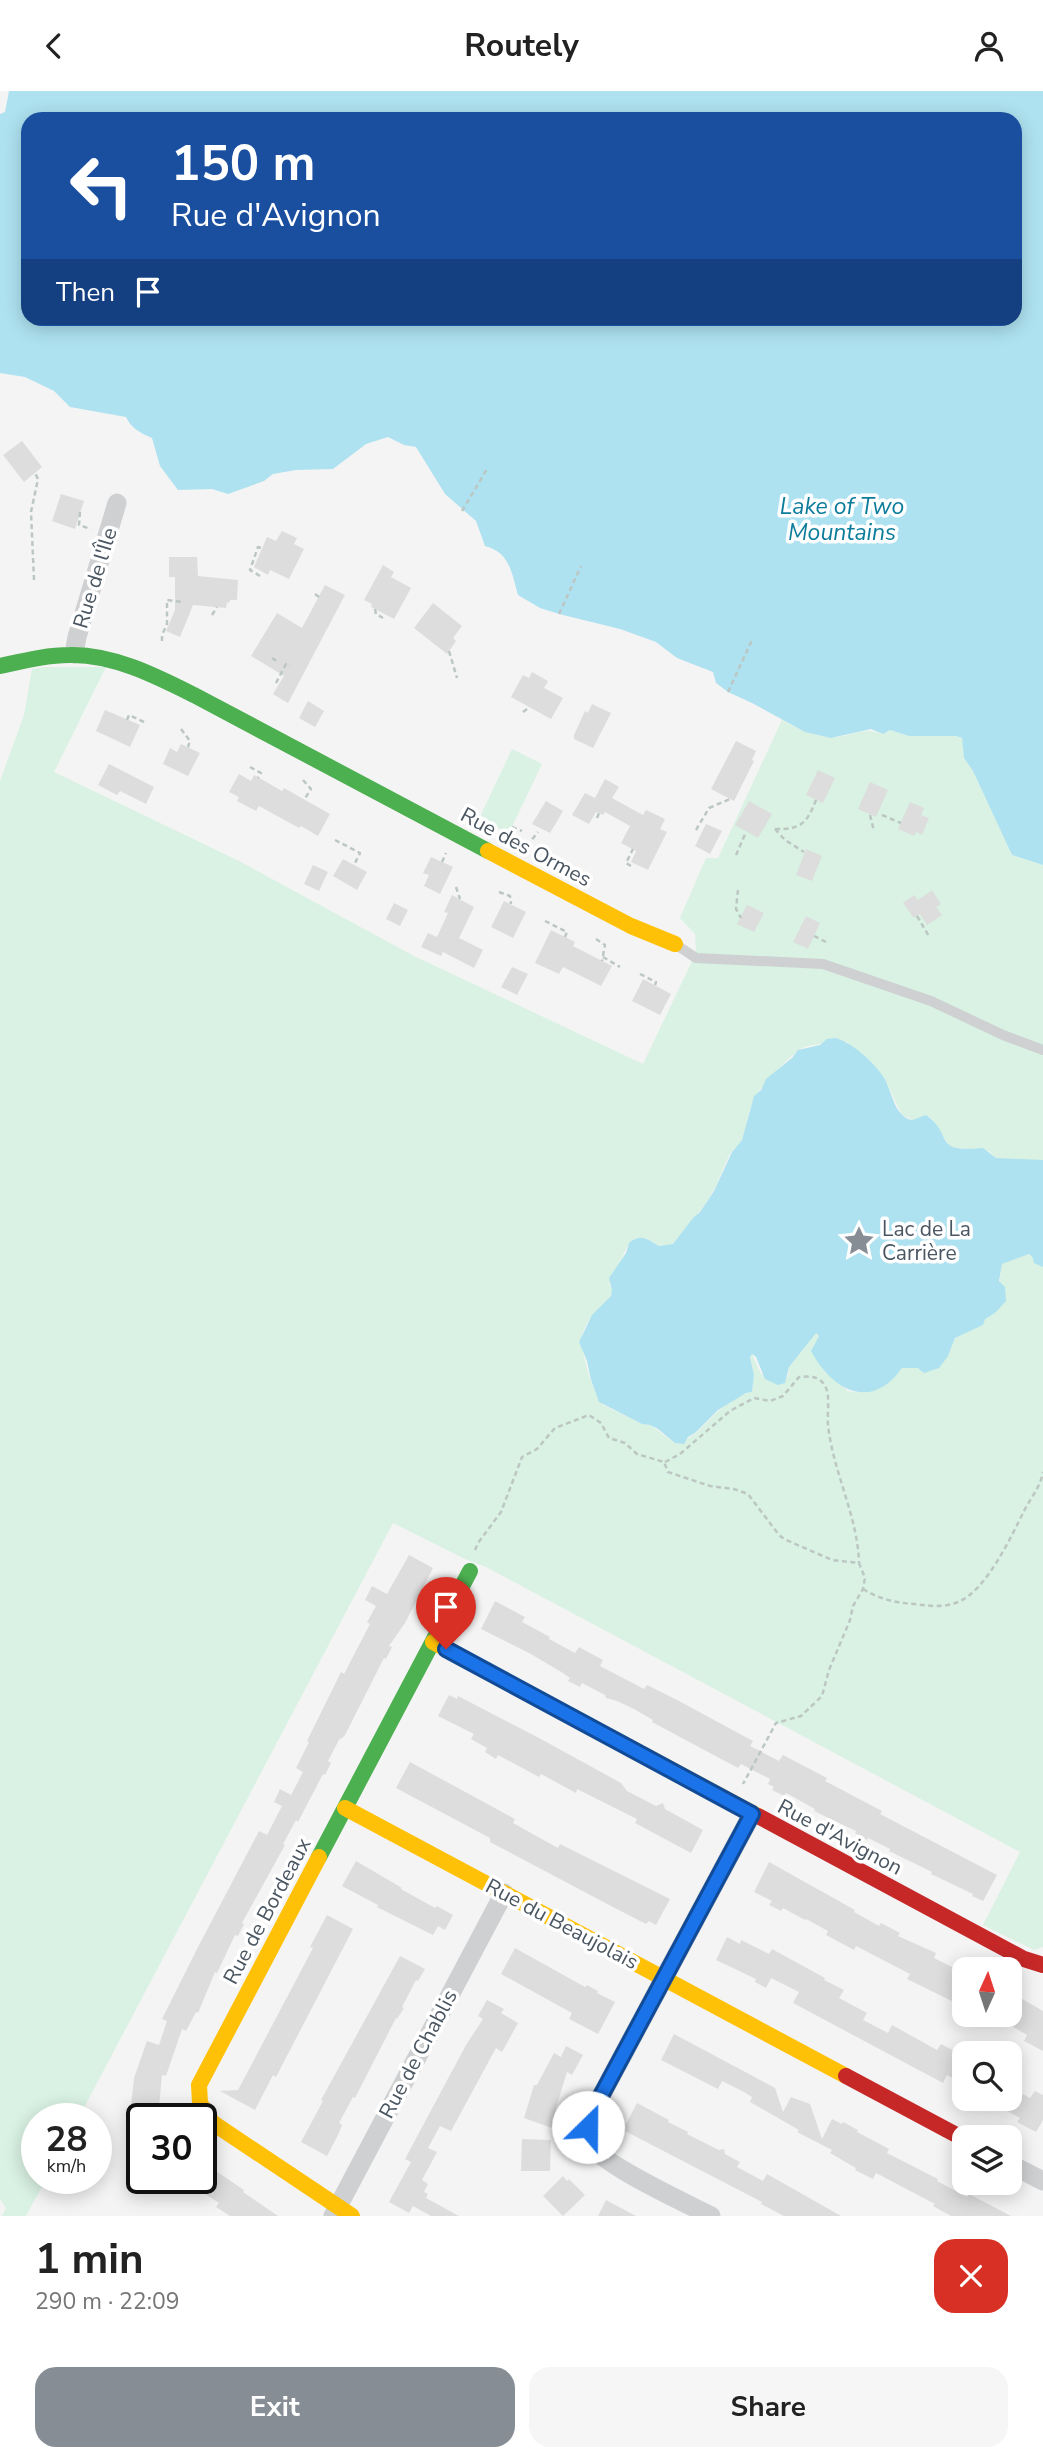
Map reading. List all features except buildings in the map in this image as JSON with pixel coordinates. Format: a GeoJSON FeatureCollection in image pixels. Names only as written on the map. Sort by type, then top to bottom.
{"type":"FeatureCollection","features":[{"type":"Feature","properties":{"kind":"street","name":"Rue de l'Île"},"geometry":{"type":"LineString","coordinates":[[74,654],[117,503]]}},
{"type":"Feature","properties":{"kind":"street","name":"Rue des Ormes"},"geometry":{"type":"LineString","coordinates":[[0,666],[74,654],[104,659],[192,693],[281,743],[631,926],[675,944]]}},
{"type":"Feature","properties":{"kind":"street","name":"Rue de Bordeaux"},"geometry":{"type":"LineString","coordinates":[[341,2213],[213,2123],[203,2110],[198,2091],[204,2074],[470,1571]]}},
{"type":"Feature","properties":{"kind":"street","name":"Rue d'Avignon"},"geometry":{"type":"LineString","coordinates":[[433,1642],[1024,1959],[1043,1965]]}},
{"type":"Feature","properties":{"kind":"street","name":"Rue du Beaujolais"},"geometry":{"type":"LineString","coordinates":[[345,1808],[952,2133]]}},
{"type":"Feature","properties":{"kind":"street"},"geometry":{"type":"LineString","coordinates":[[711,2216],[608,2160],[596,2150],[590,2140],[588,2127],[752,1814]]}},
{"type":"Feature","properties":{"kind":"street","name":"Rue de Chablis"},"geometry":{"type":"LineString","coordinates":[[341,2213],[505,1893]]}},
{"type":"Feature","properties":{"kind":"street"},"geometry":{"type":"LineString","coordinates":[[1022,2170],[1043,2181]]}},
{"type":"Feature","properties":{"kind":"lane","name":"Rue des Ormes"},"geometry":{"type":"LineString","coordinates":[[675,944],[696,958],[823,964],[931,1002],[1043,1050]]}},
{"type":"Feature","properties":{"kind":"path"},"geometry":{"type":"LineString","coordinates":[[462,511],[487,469]]}},
{"type":"Feature","properties":{"kind":"path"},"geometry":{"type":"LineString","coordinates":[[34,580],[31,512],[38,479],[35,473]]}},
{"type":"Feature","properties":{"kind":"path"},"geometry":{"type":"LineString","coordinates":[[80,513],[79,525],[107,535]]}},
{"type":"Feature","properties":{"kind":"path"},"geometry":{"type":"LineString","coordinates":[[260,576],[250,570],[257,547],[261,548]]}},
{"type":"Feature","properties":{"kind":"path"},"geometry":{"type":"LineString","coordinates":[[559,614],[581,566]]}},
{"type":"Feature","properties":{"kind":"path"},"geometry":{"type":"LineString","coordinates":[[162,641],[167,624],[167,600],[183,602]]}},
{"type":"Feature","properties":{"kind":"path"},"geometry":{"type":"LineString","coordinates":[[212,615],[217,607]]}},
{"type":"Feature","properties":{"kind":"path"},"geometry":{"type":"LineString","coordinates":[[375,609],[376,614],[383,618]]}},
{"type":"Feature","properties":{"kind":"path"},"geometry":{"type":"LineString","coordinates":[[728,692],[752,640]]}},
{"type":"Feature","properties":{"kind":"path"},"geometry":{"type":"LineString","coordinates":[[449,651],[457,678]]}},
{"type":"Feature","properties":{"kind":"path"},"geometry":{"type":"LineString","coordinates":[[272,658],[278,661]]}},
{"type":"Feature","properties":{"kind":"path"},"geometry":{"type":"LineString","coordinates":[[276,683],[286,664],[290,666]]}},
{"type":"Feature","properties":{"kind":"path"},"geometry":{"type":"LineString","coordinates":[[523,712],[530,707]]}},
{"type":"Feature","properties":{"kind":"path"},"geometry":{"type":"LineString","coordinates":[[127,719],[129,715],[144,722]]}},
{"type":"Feature","properties":{"kind":"path"},"geometry":{"type":"LineString","coordinates":[[181,729],[190,741],[188,747]]}},
{"type":"Feature","properties":{"kind":"path"},"geometry":{"type":"LineString","coordinates":[[250,767],[261,773],[258,778]]}},
{"type":"Feature","properties":{"kind":"path"},"geometry":{"type":"LineString","coordinates":[[296,775],[309,784],[311,789],[304,800]]}},
{"type":"Feature","properties":{"kind":"path"},"geometry":{"type":"LineString","coordinates":[[696,830],[709,808],[730,799]]}},
{"type":"Feature","properties":{"kind":"path"},"geometry":{"type":"LineString","coordinates":[[804,852],[785,840],[775,829],[792,829],[802,825],[809,817],[816,800]]}},
{"type":"Feature","properties":{"kind":"path"},"geometry":{"type":"LineString","coordinates":[[597,818],[599,813]]}},
{"type":"Feature","properties":{"kind":"path"},"geometry":{"type":"LineString","coordinates":[[870,815],[874,831]]}},
{"type":"Feature","properties":{"kind":"path"},"geometry":{"type":"LineString","coordinates":[[882,815],[901,823]]}},
{"type":"Feature","properties":{"kind":"path"},"geometry":{"type":"LineString","coordinates":[[512,827],[522,831]]}},
{"type":"Feature","properties":{"kind":"path"},"geometry":{"type":"LineString","coordinates":[[527,847],[538,832]]}},
{"type":"Feature","properties":{"kind":"path"},"geometry":{"type":"LineString","coordinates":[[736,855],[746,832]]}},
{"type":"Feature","properties":{"kind":"path"},"geometry":{"type":"LineString","coordinates":[[335,840],[360,853],[354,865]]}},
{"type":"Feature","properties":{"kind":"path"},"geometry":{"type":"LineString","coordinates":[[631,866],[626,863],[633,849]]}},
{"type":"Feature","properties":{"kind":"path"},"geometry":{"type":"LineString","coordinates":[[440,850],[446,853],[442,862]]}},
{"type":"Feature","properties":{"kind":"path"},"geometry":{"type":"LineString","coordinates":[[456,887],[460,899]]}},
{"type":"Feature","properties":{"kind":"path"},"geometry":{"type":"LineString","coordinates":[[738,890],[736,909],[740,918]]}},
{"type":"Feature","properties":{"kind":"path"},"geometry":{"type":"LineString","coordinates":[[499,892],[510,896],[511,904]]}},
{"type":"Feature","properties":{"kind":"path"},"geometry":{"type":"LineString","coordinates":[[917,916],[930,938]]}},
{"type":"Feature","properties":{"kind":"path"},"geometry":{"type":"LineString","coordinates":[[545,921],[567,932],[565,937]]}},
{"type":"Feature","properties":{"kind":"path"},"geometry":{"type":"LineString","coordinates":[[814,936],[826,942]]}},
{"type":"Feature","properties":{"kind":"path"},"geometry":{"type":"LineString","coordinates":[[596,939],[605,945],[602,959],[620,967]]}},
{"type":"Feature","properties":{"kind":"path"},"geometry":{"type":"LineString","coordinates":[[640,974],[656,982],[655,985]]}},
{"type":"Feature","properties":{"kind":"path"},"geometry":{"type":"LineString","coordinates":[[470,1571],[478,1543],[501,1512],[514,1483],[519,1461],[537,1449],[555,1428],[589,1415],[601,1423],[608,1438],[625,1443],[637,1454],[664,1462],[680,1454],[743,1403],[754,1398],[774,1401],[783,1396],[799,1377],[817,1378],[826,1386],[828,1394],[828,1422],[834,1461],[855,1533],[859,1563],[866,1578],[829,1670],[822,1696],[802,1716],[776,1723],[738,1793]]}},
{"type":"Feature","properties":{"kind":"path"},"geometry":{"type":"LineString","coordinates":[[664,1462],[665,1469],[673,1474],[748,1494],[784,1539],[832,1560],[859,1563]]}},
{"type":"Feature","properties":{"kind":"path"},"geometry":{"type":"LineString","coordinates":[[863,1589],[900,1604],[944,1606],[967,1598],[1006,1548],[1036,1494],[1043,1472]]}},
{"type":"Feature","properties":{"kind":"green space"},"geometry":{"type":"Polygon","coordinates":[[[106,667],[54,772],[239,861],[414,956],[643,1064],[696,953],[695,934],[680,918],[706,858],[718,858],[782,720],[799,729],[829,737],[868,731],[883,734],[890,730],[909,736],[956,736],[963,739],[964,758],[973,771],[1012,855],[1043,865],[1043,1160],[1006,1160],[996,1158],[989,1151],[950,1147],[932,1119],[926,1115],[913,1120],[902,1115],[883,1076],[847,1042],[804,1047],[784,1063],[756,1095],[742,1139],[730,1154],[708,1200],[674,1244],[659,1246],[647,1238],[629,1243],[609,1284],[613,1290],[611,1296],[588,1322],[582,1338],[584,1358],[591,1381],[603,1405],[642,1424],[650,1425],[675,1443],[683,1444],[728,1403],[752,1392],[752,1354],[761,1374],[788,1377],[789,1367],[815,1333],[820,1336],[813,1346],[847,1391],[863,1392],[878,1388],[897,1375],[902,1368],[918,1368],[948,1356],[955,1338],[983,1325],[984,1319],[995,1313],[1002,1264],[1029,1254],[1043,1267],[1043,1947],[1034,1950],[983,1925],[1020,1852],[486,1567],[393,1523],[86,2103],[21,2103],[21,2194],[38,2194],[26,2216],[2,2216],[6,2208],[0,2199],[0,781],[24,715],[32,669],[106,667]]]}},
{"type":"Feature","properties":{"kind":"green space"},"geometry":{"type":"Polygon","coordinates":[[[512,749],[542,764],[509,833],[479,819],[512,749]]]}},
{"type":"Feature","properties":{"kind":"water","name":"Lake of Two Mountains"},"geometry":{"type":"Polygon","coordinates":[[[9,91],[1043,91],[1043,865],[1012,855],[973,771],[964,758],[962,738],[909,736],[890,730],[883,734],[871,729],[831,738],[805,732],[728,692],[716,683],[713,672],[677,658],[656,642],[620,629],[540,608],[518,595],[512,572],[505,559],[500,553],[485,546],[476,521],[445,494],[416,447],[404,445],[388,437],[366,444],[333,469],[273,474],[264,481],[228,494],[212,489],[178,490],[160,466],[152,438],[136,430],[126,417],[70,407],[54,391],[25,377],[0,373],[0,114],[5,112],[9,91]]]}},
{"type":"Feature","properties":{"kind":"water","name":"Lac de La Carrière"},"geometry":{"type":"Polygon","coordinates":[[[836,1038],[856,1049],[879,1070],[901,1114],[912,1120],[926,1115],[935,1122],[949,1145],[967,1149],[983,1148],[996,1158],[1043,1160],[1043,1267],[1034,1263],[1029,1254],[1002,1264],[999,1281],[1005,1287],[1006,1301],[995,1313],[985,1319],[983,1325],[955,1338],[948,1356],[939,1368],[924,1373],[918,1368],[902,1368],[890,1382],[878,1389],[853,1391],[830,1376],[811,1351],[819,1336],[816,1333],[789,1367],[785,1383],[778,1385],[765,1379],[756,1357],[752,1354],[752,1392],[718,1410],[688,1437],[684,1444],[675,1443],[658,1429],[642,1424],[599,1402],[579,1342],[592,1315],[611,1296],[609,1278],[626,1253],[629,1243],[641,1238],[659,1246],[673,1244],[700,1212],[714,1191],[732,1152],[742,1140],[754,1096],[761,1090],[766,1079],[798,1050],[836,1038]]]}},
{"type":"Feature","properties":{"kind":"traffic: fast"},"geometry":{"type":"LineString","coordinates":[[0,666],[43,657],[70,655],[102,658],[134,667],[194,695],[488,851]]}},
{"type":"Feature","properties":{"kind":"traffic: fast"},"geometry":{"type":"LineString","coordinates":[[319,1857],[470,1571]]}},
{"type":"Feature","properties":{"kind":"traffic: slow"},"geometry":{"type":"LineString","coordinates":[[488,851],[631,926],[675,944]]}},
{"type":"Feature","properties":{"kind":"traffic: slow"},"geometry":{"type":"LineString","coordinates":[[433,1642],[758,1816]]}},
{"type":"Feature","properties":{"kind":"traffic: slow"},"geometry":{"type":"LineString","coordinates":[[345,1808],[846,2076]]}},
{"type":"Feature","properties":{"kind":"traffic: slow"},"geometry":{"type":"LineString","coordinates":[[319,1857],[199,2085],[200,2103],[213,2123],[352,2216]]}},
{"type":"Feature","properties":{"kind":"traffic: jam"},"geometry":{"type":"LineString","coordinates":[[758,1816],[1024,1959],[1043,1965]]}},
{"type":"Feature","properties":{"kind":"traffic: jam"},"geometry":{"type":"LineString","coordinates":[[846,2076],[952,2133]]}},
{"type":"Feature","properties":{"kind":"place","name":"Lac de La Carrière"},"geometry":{"type":"Point","coordinates":[859,1241]}},
{"type":"Feature","properties":{"kind":"route"},"geometry":{"type":"LineString","coordinates":[[446,1649],[752,1814],[595,2107],[588,2127]]}}]}
